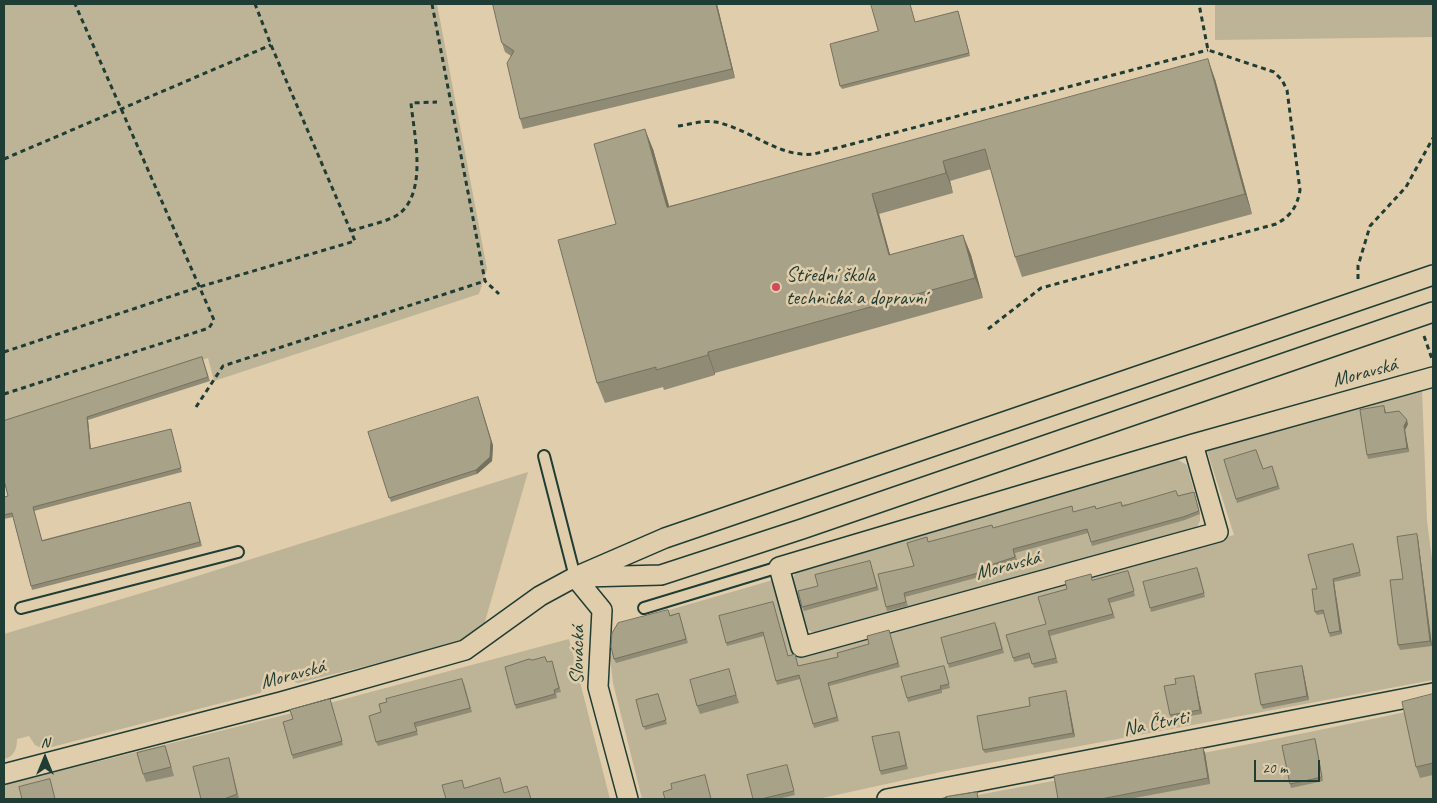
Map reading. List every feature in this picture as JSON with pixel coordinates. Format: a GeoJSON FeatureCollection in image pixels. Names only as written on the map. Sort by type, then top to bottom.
{"type":"FeatureCollection","features":[{"type":"Feature","properties":{"kind":"street","name":"Moravská"},"geometry":{"type":"LineString","coordinates":[[4,774],[282,702],[465,650],[540,596],[575,577],[665,538],[1433,275]]}},
{"type":"Feature","properties":{"kind":"street"},"geometry":{"type":"LineString","coordinates":[[575,577],[661,575],[802,529],[1425,314]]}},
{"type":"Feature","properties":{"kind":"street","name":"Moravská"},"geometry":{"type":"LineString","coordinates":[[1193,444],[1218,532],[801,647],[779,567],[1193,444],[1433,377]]}},
{"type":"Feature","properties":{"kind":"street","name":"Slovácká"},"geometry":{"type":"LineString","coordinates":[[575,577],[602,610],[598,687],[628,799]]}},
{"type":"Feature","properties":{"kind":"street","name":"Na Čtvrti"},"geometry":{"type":"LineString","coordinates":[[887,799],[1433,693]]}},
{"type":"Feature","properties":{"kind":"lane"},"geometry":{"type":"LineString","coordinates":[[544,456],[575,577]]}},
{"type":"Feature","properties":{"kind":"lane"},"geometry":{"type":"LineString","coordinates":[[21,608],[238,552]]}},
{"type":"Feature","properties":{"kind":"lane","name":"Moravská"},"geometry":{"type":"LineString","coordinates":[[644,608],[779,567]]}},
{"type":"Feature","properties":{"kind":"path"},"geometry":{"type":"LineString","coordinates":[[4,394],[209,328],[214,320],[75,4]]}},
{"type":"Feature","properties":{"kind":"path"},"geometry":{"type":"LineString","coordinates":[[4,352],[199,287],[355,241],[255,4]]}},
{"type":"Feature","properties":{"kind":"path"},"geometry":{"type":"LineString","coordinates":[[432,4],[485,281],[500,294]]}},
{"type":"Feature","properties":{"kind":"path"},"geometry":{"type":"LineString","coordinates":[[1199,4],[1208,50]]}},
{"type":"Feature","properties":{"kind":"path"},"geometry":{"type":"LineString","coordinates":[[4,159],[271,45]]}},
{"type":"Feature","properties":{"kind":"path"},"geometry":{"type":"LineString","coordinates":[[678,126],[705,121],[717,122],[736,128],[800,156],[814,154],[1208,50],[1274,72],[1282,80],[1287,90],[1300,190],[1293,212],[1286,218],[1276,224],[1042,288],[988,329]]}},
{"type":"Feature","properties":{"kind":"path"},"geometry":{"type":"LineString","coordinates":[[351,231],[398,215],[406,206],[414,193],[417,174],[411,103],[437,102]]}},
{"type":"Feature","properties":{"kind":"path"},"geometry":{"type":"LineString","coordinates":[[1357,301],[1358,266],[1370,226],[1406,187],[1433,138]]}},
{"type":"Feature","properties":{"kind":"path"},"geometry":{"type":"LineString","coordinates":[[196,407],[223,366],[485,281]]}},
{"type":"Feature","properties":{"kind":"path"},"geometry":{"type":"LineString","coordinates":[[1425,314],[1433,362]]}},
{"type":"Feature","properties":{"kind":"shaded area"},"geometry":{"type":"Polygon","coordinates":[[[4,4],[437,4],[487,269],[479,294],[214,381],[208,358],[4,423],[4,4]]]}},
{"type":"Feature","properties":{"kind":"shaded area"},"geometry":{"type":"Polygon","coordinates":[[[1215,4],[1433,4],[1433,37],[1215,40],[1215,4]]]}},
{"type":"Feature","properties":{"kind":"shaded area"},"geometry":{"type":"Polygon","coordinates":[[[1422,389],[1427,521],[1433,566],[1433,680],[941,772],[818,799],[642,799],[613,683],[610,658],[615,636],[621,624],[773,580],[794,654],[1234,535],[1207,451],[1422,389]]]}},
{"type":"Feature","properties":{"kind":"shaded area"},"geometry":{"type":"Polygon","coordinates":[[[1178,460],[1187,465],[1200,513],[1200,521],[1196,529],[822,633],[807,629],[801,620],[791,580],[796,573],[1178,460]]]}},
{"type":"Feature","properties":{"kind":"shaded area"},"geometry":{"type":"Polygon","coordinates":[[[528,472],[484,625],[478,638],[298,683],[287,680],[281,671],[269,674],[267,685],[260,693],[44,749],[35,745],[29,736],[17,739],[14,752],[4,759],[4,634],[172,584],[528,472]]]}},
{"type":"Feature","properties":{"kind":"shaded area"},"geometry":{"type":"Polygon","coordinates":[[[569,639],[610,799],[4,799],[4,785],[292,713],[569,639]]]}},
{"type":"Feature","properties":{"kind":"shaded area"},"geometry":{"type":"Polygon","coordinates":[[[1433,706],[1433,799],[957,799],[1255,743],[1433,706]]]}},
{"type":"Feature","properties":{"kind":"building"},"geometry":{"type":"Polygon","coordinates":[[[493,4],[716,4],[732,69],[520,119],[507,63],[514,51],[502,43],[493,4]]]}},
{"type":"Feature","properties":{"kind":"building"},"geometry":{"type":"Polygon","coordinates":[[[871,4],[910,4],[915,22],[958,11],[969,53],[840,86],[830,44],[878,31],[871,4]]]}},
{"type":"Feature","properties":{"kind":"building"},"geometry":{"type":"Polygon","coordinates":[[[1208,59],[1245,194],[1015,257],[985,149],[943,161],[946,173],[872,194],[889,255],[963,235],[975,278],[708,352],[708,355],[656,370],[656,367],[597,383],[558,240],[616,224],[594,144],[645,129],[667,207],[1208,59]]]}},
{"type":"Feature","properties":{"kind":"building"},"geometry":{"type":"Polygon","coordinates":[[[202,357],[208,377],[87,417],[90,449],[171,429],[181,468],[33,507],[42,541],[190,502],[200,542],[31,586],[12,513],[4,515],[4,497],[8,496],[4,480],[4,421],[202,357]]]}},
{"type":"Feature","properties":{"kind":"building"},"geometry":{"type":"Polygon","coordinates":[[[478,397],[491,441],[490,457],[476,470],[389,498],[368,432],[478,397]]]}},
{"type":"Feature","properties":{"kind":"building"},"geometry":{"type":"Polygon","coordinates":[[[1384,406],[1385,413],[1399,411],[1407,420],[1404,426],[1407,448],[1367,455],[1360,410],[1384,406]]]}},
{"type":"Feature","properties":{"kind":"building"},"geometry":{"type":"Polygon","coordinates":[[[1256,450],[1263,469],[1272,466],[1278,486],[1236,499],[1224,460],[1256,450]]]}},
{"type":"Feature","properties":{"kind":"building"},"geometry":{"type":"Polygon","coordinates":[[[1176,491],[1178,496],[1194,492],[1199,511],[1091,542],[1087,529],[1013,549],[1015,557],[981,568],[982,572],[904,593],[906,602],[886,607],[878,574],[914,566],[907,543],[927,537],[928,542],[992,525],[993,528],[1072,506],[1073,512],[1095,506],[1096,509],[1121,502],[1122,506],[1176,491]]]}},
{"type":"Feature","properties":{"kind":"building"},"geometry":{"type":"Polygon","coordinates":[[[1417,534],[1430,641],[1398,645],[1390,580],[1403,579],[1397,537],[1417,534]]]}},
{"type":"Feature","properties":{"kind":"building"},"geometry":{"type":"Polygon","coordinates":[[[1353,544],[1360,572],[1333,579],[1340,631],[1329,633],[1323,610],[1315,612],[1312,589],[1317,589],[1308,555],[1353,544]]]}},
{"type":"Feature","properties":{"kind":"building"},"geometry":{"type":"Polygon","coordinates":[[[870,561],[877,587],[802,607],[798,591],[818,586],[815,575],[870,561]]]}},
{"type":"Feature","properties":{"kind":"building"},"geometry":{"type":"Polygon","coordinates":[[[1197,568],[1204,593],[1150,608],[1143,582],[1197,568]]]}},
{"type":"Feature","properties":{"kind":"building"},"geometry":{"type":"Polygon","coordinates":[[[1128,571],[1134,591],[1108,599],[1113,614],[1048,631],[1056,658],[1032,664],[1029,653],[1013,658],[1006,635],[1046,624],[1038,597],[1067,589],[1065,581],[1091,574],[1092,580],[1128,571]]]}},
{"type":"Feature","properties":{"kind":"building"},"geometry":{"type":"Polygon","coordinates":[[[773,602],[788,656],[795,654],[798,666],[838,657],[837,653],[869,644],[867,636],[889,630],[898,663],[828,683],[837,717],[813,724],[799,675],[776,681],[763,632],[726,643],[719,616],[773,602]]]}},
{"type":"Feature","properties":{"kind":"building"},"geometry":{"type":"Polygon","coordinates":[[[668,610],[670,616],[679,613],[686,639],[614,659],[611,647],[612,633],[618,623],[668,610]]]}},
{"type":"Feature","properties":{"kind":"building"},"geometry":{"type":"Polygon","coordinates":[[[995,623],[1002,649],[948,664],[941,638],[995,623]]]}},
{"type":"Feature","properties":{"kind":"building"},"geometry":{"type":"Polygon","coordinates":[[[545,657],[547,662],[552,661],[559,688],[554,690],[555,694],[515,705],[505,667],[529,659],[545,657]]]}},
{"type":"Feature","properties":{"kind":"building"},"geometry":{"type":"Polygon","coordinates":[[[944,666],[949,684],[940,686],[941,689],[907,698],[901,677],[944,666]]]}},
{"type":"Feature","properties":{"kind":"building"},"geometry":{"type":"Polygon","coordinates":[[[1302,666],[1307,696],[1261,705],[1255,674],[1302,666]]]}},
{"type":"Feature","properties":{"kind":"building"},"geometry":{"type":"Polygon","coordinates":[[[729,669],[736,695],[697,706],[690,680],[729,669]]]}},
{"type":"Feature","properties":{"kind":"building"},"geometry":{"type":"Polygon","coordinates":[[[1194,676],[1200,710],[1170,715],[1164,686],[1176,684],[1175,679],[1194,676]]]}},
{"type":"Feature","properties":{"kind":"building"},"geometry":{"type":"Polygon","coordinates":[[[462,679],[470,708],[414,723],[417,731],[376,742],[369,716],[381,712],[379,704],[387,702],[386,699],[462,679]]]}},
{"type":"Feature","properties":{"kind":"building"},"geometry":{"type":"Polygon","coordinates":[[[1066,691],[1073,733],[983,750],[977,716],[1030,706],[1029,698],[1066,691]]]}},
{"type":"Feature","properties":{"kind":"building"},"geometry":{"type":"Polygon","coordinates":[[[658,694],[666,720],[643,727],[636,700],[658,694]]]}},
{"type":"Feature","properties":{"kind":"building"},"geometry":{"type":"Polygon","coordinates":[[[1433,694],[1433,763],[1416,767],[1402,702],[1433,694]]]}},
{"type":"Feature","properties":{"kind":"building"},"geometry":{"type":"Polygon","coordinates":[[[330,699],[342,741],[292,755],[283,722],[293,719],[290,710],[330,699]]]}},
{"type":"Feature","properties":{"kind":"building"},"geometry":{"type":"Polygon","coordinates":[[[899,732],[906,765],[880,771],[872,737],[899,732]]]}},
{"type":"Feature","properties":{"kind":"building"},"geometry":{"type":"Polygon","coordinates":[[[1315,739],[1322,777],[1290,784],[1282,746],[1315,739]]]}},
{"type":"Feature","properties":{"kind":"building"},"geometry":{"type":"Polygon","coordinates":[[[165,746],[171,767],[143,774],[137,753],[165,746]]]}},
{"type":"Feature","properties":{"kind":"building"},"geometry":{"type":"Polygon","coordinates":[[[1203,748],[1208,778],[1101,799],[1058,799],[1054,776],[1203,748]]]}},
{"type":"Feature","properties":{"kind":"building"},"geometry":{"type":"Polygon","coordinates":[[[229,758],[237,794],[224,799],[201,799],[193,767],[229,758]]]}},
{"type":"Feature","properties":{"kind":"building"},"geometry":{"type":"Polygon","coordinates":[[[787,765],[794,791],[761,799],[753,799],[747,775],[787,765]]]}},
{"type":"Feature","properties":{"kind":"building"},"geometry":{"type":"Polygon","coordinates":[[[705,775],[711,799],[665,799],[663,792],[672,789],[671,784],[705,775]]]}},
{"type":"Feature","properties":{"kind":"building"},"geometry":{"type":"Polygon","coordinates":[[[500,778],[504,793],[527,786],[531,799],[446,799],[442,785],[462,780],[464,788],[500,778]]]}},
{"type":"Feature","properties":{"kind":"building"},"geometry":{"type":"Polygon","coordinates":[[[50,779],[55,799],[22,799],[19,787],[50,779]]]}},
{"type":"Feature","properties":{"kind":"building"},"geometry":{"type":"Polygon","coordinates":[[[977,792],[978,799],[947,799],[946,797],[977,792]]]}},
{"type":"Feature","properties":{"kind":"place","name":"Střední škola technická a dopravní"},"geometry":{"type":"Point","coordinates":[776,287]}}]}
